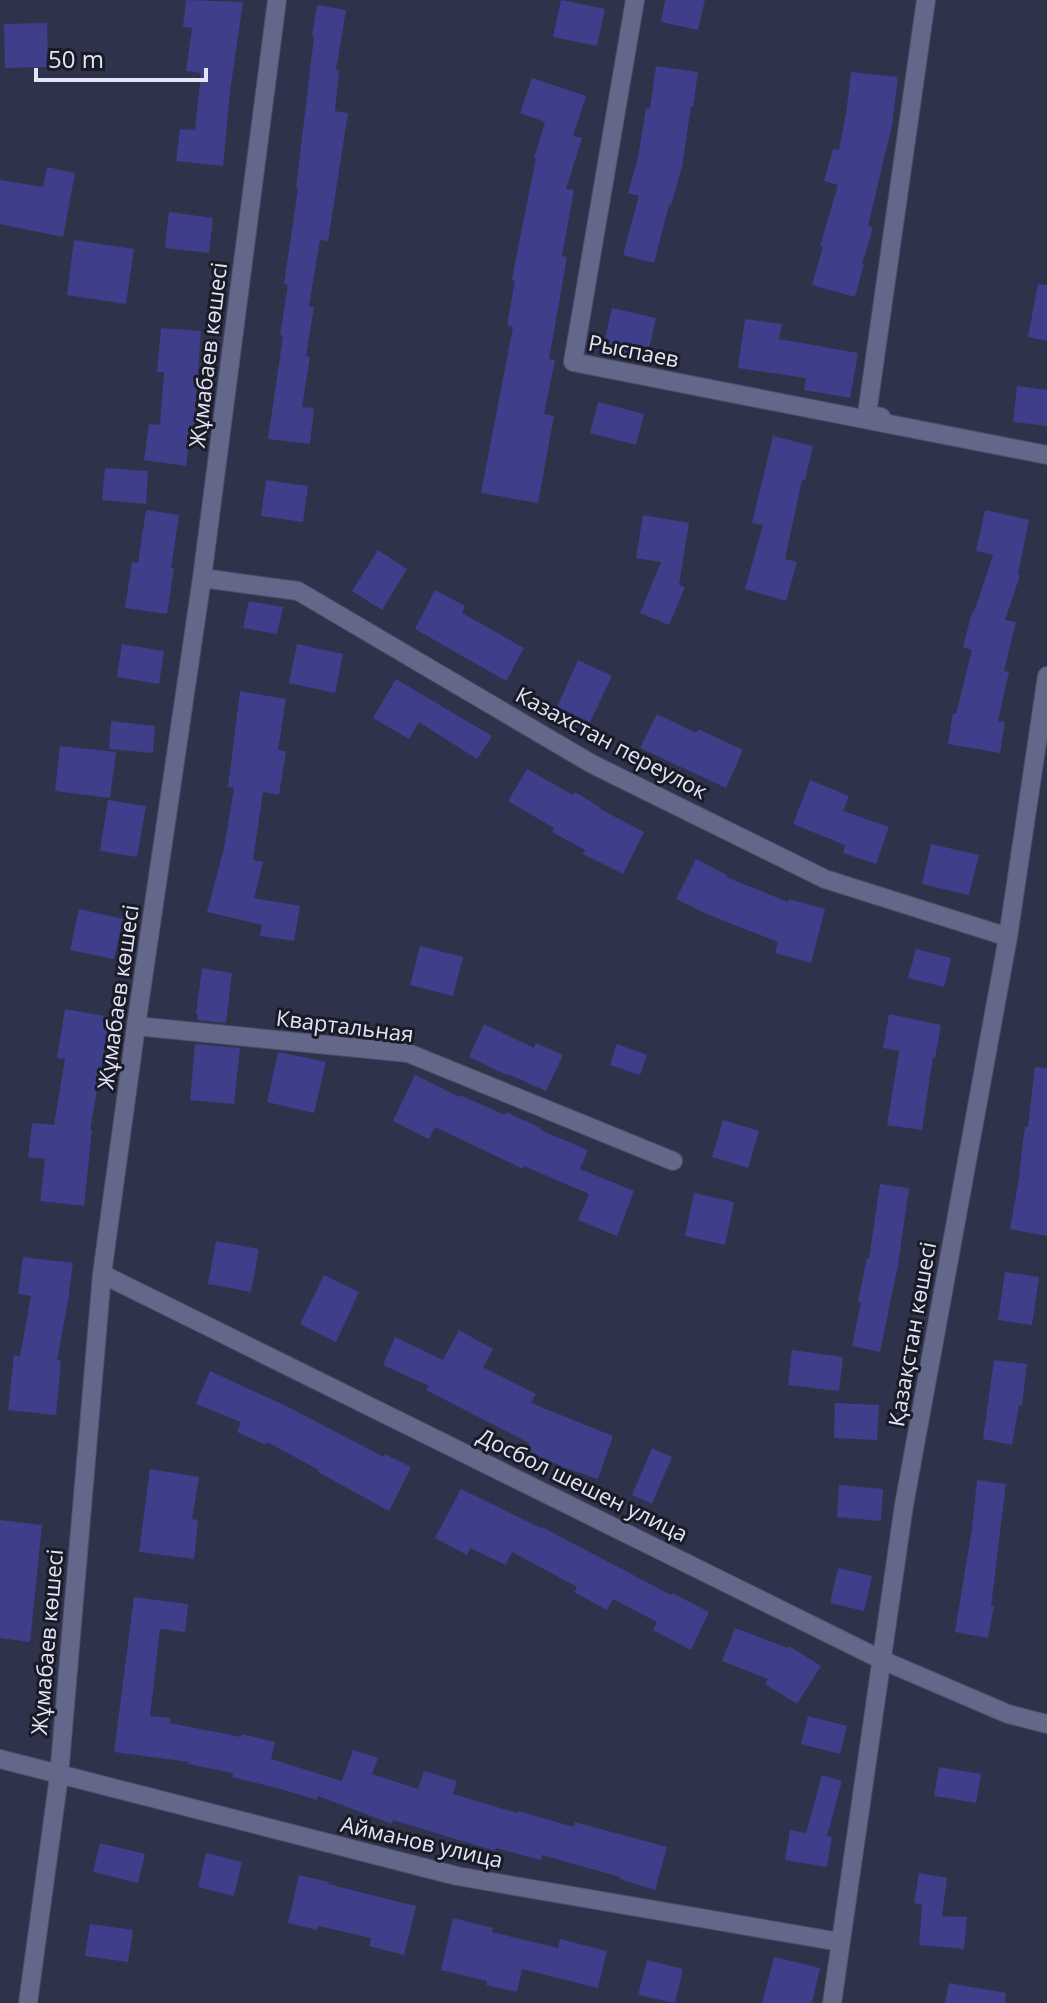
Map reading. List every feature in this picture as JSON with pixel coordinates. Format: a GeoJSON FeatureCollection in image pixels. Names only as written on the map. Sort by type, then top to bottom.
{"type":"FeatureCollection","features":[{"type":"Feature","properties":{"kind":"street","name":"Жұмабаев көшесі"},"geometry":{"type":"LineString","coordinates":[[28,2003],[59,1776],[102,1274],[202,578],[277,0]]}},
{"type":"Feature","properties":{"kind":"street","name":"Рыспаев"},"geometry":{"type":"LineString","coordinates":[[635,0],[573,362],[1047,455]]}},
{"type":"Feature","properties":{"kind":"street","name":"Рыспаев"},"geometry":{"type":"LineString","coordinates":[[926,0],[867,414],[1047,455]]}},
{"type":"Feature","properties":{"kind":"street","name":"Казахстан переулок"},"geometry":{"type":"LineString","coordinates":[[202,578],[298,591],[592,764],[825,879],[1008,937]]}},
{"type":"Feature","properties":{"kind":"street","name":"Қазақстан көшесі"},"geometry":{"type":"LineString","coordinates":[[832,2003],[904,1505],[1008,937],[1047,676]]}},
{"type":"Feature","properties":{"kind":"street","name":"Квартальная"},"geometry":{"type":"LineString","coordinates":[[136,1026],[408,1053],[673,1161]]}},
{"type":"Feature","properties":{"kind":"street","name":"Досбол шешен улица"},"geometry":{"type":"LineString","coordinates":[[102,1274],[882,1660],[1008,1714],[1047,1724]]}},
{"type":"Feature","properties":{"kind":"street","name":"Айманов улица"},"geometry":{"type":"LineString","coordinates":[[0,1759],[457,1876],[840,1942]]}},
{"type":"Feature","properties":{"kind":"building"},"geometry":{"type":"Polygon","coordinates":[[[186,0],[243,2],[223,166],[176,161],[180,129],[195,130],[201,73],[186,71],[192,28],[183,27],[186,0]]]}},
{"type":"Feature","properties":{"kind":"building"},"geometry":{"type":"Polygon","coordinates":[[[561,0],[605,9],[597,46],[553,37],[561,0]]]}},
{"type":"Feature","properties":{"kind":"building"},"geometry":{"type":"Polygon","coordinates":[[[665,0],[705,0],[698,30],[661,22],[665,0]]]}},
{"type":"Feature","properties":{"kind":"building"},"geometry":{"type":"Polygon","coordinates":[[[317,5],[346,10],[336,70],[339,70],[335,111],[348,113],[328,241],[320,240],[309,306],[314,307],[302,407],[314,408],[310,444],[268,439],[283,336],[280,335],[288,285],[284,284],[298,189],[317,5]]]}},
{"type":"Feature","properties":{"kind":"building"},"geometry":{"type":"Polygon","coordinates":[[[47,23],[48,67],[5,68],[4,24],[47,23]]]}},
{"type":"Feature","properties":{"kind":"building"},"geometry":{"type":"Polygon","coordinates":[[[656,66],[698,72],[682,167],[654,263],[623,255],[639,196],[628,193],[638,158],[646,108],[650,109],[656,66]]]}},
{"type":"Feature","properties":{"kind":"building"},"geometry":{"type":"Polygon","coordinates":[[[851,72],[898,77],[892,125],[868,226],[873,228],[855,297],[812,285],[838,185],[824,181],[833,149],[839,150],[851,72]]]}},
{"type":"Feature","properties":{"kind":"building"},"geometry":{"type":"Polygon","coordinates":[[[532,78],[586,96],[573,136],[582,138],[566,189],[574,190],[562,256],[567,257],[549,359],[555,360],[544,414],[554,416],[538,503],[481,493],[513,327],[507,325],[515,281],[512,280],[534,158],[545,122],[520,113],[532,78]]]}},
{"type":"Feature","properties":{"kind":"building"},"geometry":{"type":"Polygon","coordinates":[[[47,167],[75,173],[63,237],[0,224],[0,180],[43,187],[47,167]]]}},
{"type":"Feature","properties":{"kind":"building"},"geometry":{"type":"Polygon","coordinates":[[[169,212],[213,218],[209,253],[165,248],[169,212]]]}},
{"type":"Feature","properties":{"kind":"building"},"geometry":{"type":"Polygon","coordinates":[[[74,240],[134,249],[126,304],[67,295],[74,240]]]}},
{"type":"Feature","properties":{"kind":"building"},"geometry":{"type":"Polygon","coordinates":[[[1038,284],[1047,285],[1047,341],[1028,337],[1038,284]]]}},
{"type":"Feature","properties":{"kind":"building"},"geometry":{"type":"Polygon","coordinates":[[[612,308],[656,318],[646,362],[602,352],[612,308]]]}},
{"type":"Feature","properties":{"kind":"building"},"geometry":{"type":"Polygon","coordinates":[[[745,319],[782,324],[779,339],[858,353],[850,398],[804,390],[806,378],[738,368],[745,319]]]}},
{"type":"Feature","properties":{"kind":"building"},"geometry":{"type":"Polygon","coordinates":[[[161,328],[201,331],[194,426],[186,466],[144,460],[149,424],[160,425],[164,372],[157,372],[161,328]]]}},
{"type":"Feature","properties":{"kind":"building"},"geometry":{"type":"Polygon","coordinates":[[[1017,386],[1047,390],[1047,426],[1013,422],[1017,386]]]}},
{"type":"Feature","properties":{"kind":"building"},"geometry":{"type":"Polygon","coordinates":[[[598,402],[644,414],[636,445],[590,433],[598,402]]]}},
{"type":"Feature","properties":{"kind":"building"},"geometry":{"type":"Polygon","coordinates":[[[773,436],[813,446],[805,480],[802,480],[785,559],[797,562],[786,601],[745,589],[763,525],[752,523],[773,436]]]}},
{"type":"Feature","properties":{"kind":"building"},"geometry":{"type":"Polygon","coordinates":[[[105,468],[148,471],[146,504],[102,500],[105,468]]]}},
{"type":"Feature","properties":{"kind":"building"},"geometry":{"type":"Polygon","coordinates":[[[266,480],[308,486],[303,522],[261,516],[266,480]]]}},
{"type":"Feature","properties":{"kind":"building"},"geometry":{"type":"Polygon","coordinates":[[[146,510],[179,515],[167,614],[125,608],[132,562],[138,563],[146,510]]]}},
{"type":"Feature","properties":{"kind":"building"},"geometry":{"type":"Polygon","coordinates":[[[985,510],[1029,520],[1020,575],[1005,620],[1016,622],[1004,671],[1009,672],[998,721],[1005,722],[1000,753],[948,744],[953,713],[956,714],[972,650],[963,647],[993,555],[976,551],[985,510]]]}},
{"type":"Feature","properties":{"kind":"building"},"geometry":{"type":"Polygon","coordinates":[[[643,515],[689,523],[679,585],[685,587],[669,625],[640,613],[661,562],[636,558],[643,515]]]}},
{"type":"Feature","properties":{"kind":"building"},"geometry":{"type":"Polygon","coordinates":[[[378,550],[407,569],[382,610],[352,591],[378,550]]]}},
{"type":"Feature","properties":{"kind":"building"},"geometry":{"type":"Polygon","coordinates":[[[435,590],[465,606],[462,613],[524,648],[506,681],[415,629],[435,590]]]}},
{"type":"Feature","properties":{"kind":"building"},"geometry":{"type":"Polygon","coordinates":[[[249,601],[283,607],[277,634],[243,628],[249,601]]]}},
{"type":"Feature","properties":{"kind":"building"},"geometry":{"type":"Polygon","coordinates":[[[122,644],[164,651],[159,684],[117,677],[122,644]]]}},
{"type":"Feature","properties":{"kind":"building"},"geometry":{"type":"Polygon","coordinates":[[[297,644],[343,654],[335,693],[289,683],[297,644]]]}},
{"type":"Feature","properties":{"kind":"building"},"geometry":{"type":"Polygon","coordinates":[[[578,660],[612,676],[590,722],[557,707],[578,660]]]}},
{"type":"Feature","properties":{"kind":"building"},"geometry":{"type":"Polygon","coordinates":[[[396,679],[492,736],[477,759],[419,722],[409,739],[373,718],[396,679]]]}},
{"type":"Feature","properties":{"kind":"building"},"geometry":{"type":"Polygon","coordinates":[[[240,691],[286,699],[278,750],[286,751],[279,795],[263,792],[253,860],[263,862],[254,898],[300,906],[294,941],[260,936],[262,925],[207,912],[224,848],[234,788],[228,787],[240,691]]]}},
{"type":"Feature","properties":{"kind":"building"},"geometry":{"type":"Polygon","coordinates":[[[657,714],[696,733],[698,729],[743,750],[726,788],[640,748],[657,714]]]}},
{"type":"Feature","properties":{"kind":"building"},"geometry":{"type":"Polygon","coordinates":[[[111,721],[155,726],[153,753],[109,749],[111,721]]]}},
{"type":"Feature","properties":{"kind":"building"},"geometry":{"type":"Polygon","coordinates":[[[60,746],[116,752],[110,798],[55,791],[60,746]]]}},
{"type":"Feature","properties":{"kind":"building"},"geometry":{"type":"Polygon","coordinates":[[[527,769],[573,795],[575,792],[644,832],[623,874],[583,854],[585,850],[552,832],[554,828],[508,801],[527,769]]]}},
{"type":"Feature","properties":{"kind":"building"},"geometry":{"type":"Polygon","coordinates":[[[810,780],[849,796],[843,811],[889,827],[876,864],[843,853],[845,845],[793,824],[810,780]]]}},
{"type":"Feature","properties":{"kind":"building"},"geometry":{"type":"Polygon","coordinates":[[[108,800],[146,806],[137,857],[100,851],[108,800]]]}},
{"type":"Feature","properties":{"kind":"building"},"geometry":{"type":"Polygon","coordinates":[[[931,844],[979,855],[969,895],[922,884],[931,844]]]}},
{"type":"Feature","properties":{"kind":"building"},"geometry":{"type":"Polygon","coordinates":[[[696,859],[726,877],[788,902],[789,899],[825,909],[811,963],[775,953],[778,942],[676,899],[696,859]]]}},
{"type":"Feature","properties":{"kind":"building"},"geometry":{"type":"Polygon","coordinates":[[[79,909],[123,919],[114,959],[70,950],[79,909]]]}},
{"type":"Feature","properties":{"kind":"building"},"geometry":{"type":"Polygon","coordinates":[[[420,946],[463,957],[453,996],[410,985],[420,946]]]}},
{"type":"Feature","properties":{"kind":"building"},"geometry":{"type":"Polygon","coordinates":[[[916,949],[951,958],[944,987],[908,978],[916,949]]]}},
{"type":"Feature","properties":{"kind":"building"},"geometry":{"type":"Polygon","coordinates":[[[202,968],[232,973],[226,1023],[197,1020],[202,968]]]}},
{"type":"Feature","properties":{"kind":"building"},"geometry":{"type":"Polygon","coordinates":[[[65,1009],[110,1017],[90,1130],[84,1206],[40,1201],[45,1159],[28,1157],[32,1123],[54,1125],[65,1059],[57,1058],[65,1009]]]}},
{"type":"Feature","properties":{"kind":"building"},"geometry":{"type":"Polygon","coordinates":[[[889,1014],[941,1025],[922,1130],[887,1125],[899,1051],[883,1048],[889,1014]]]}},
{"type":"Feature","properties":{"kind":"building"},"geometry":{"type":"Polygon","coordinates":[[[484,1024],[534,1048],[536,1043],[563,1055],[546,1091],[469,1057],[484,1024]]]}},
{"type":"Feature","properties":{"kind":"building"},"geometry":{"type":"Polygon","coordinates":[[[195,1044],[240,1048],[234,1104],[190,1100],[195,1044]]]}},
{"type":"Feature","properties":{"kind":"building"},"geometry":{"type":"Polygon","coordinates":[[[617,1044],[647,1055],[640,1075],[610,1065],[617,1044]]]}},
{"type":"Feature","properties":{"kind":"building"},"geometry":{"type":"Polygon","coordinates":[[[278,1052],[326,1062],[314,1113],[267,1102],[278,1052]]]}},
{"type":"Feature","properties":{"kind":"building"},"geometry":{"type":"Polygon","coordinates":[[[1035,1067],[1047,1068],[1047,1236],[1010,1229],[1035,1067]]]}},
{"type":"Feature","properties":{"kind":"building"},"geometry":{"type":"Polygon","coordinates":[[[415,1075],[459,1097],[505,1115],[506,1112],[588,1150],[580,1169],[634,1191],[617,1236],[578,1220],[589,1194],[524,1166],[523,1169],[435,1127],[429,1139],[393,1121],[415,1075]]]}},
{"type":"Feature","properties":{"kind":"building"},"geometry":{"type":"Polygon","coordinates":[[[723,1120],[759,1131],[748,1168],[712,1157],[723,1120]]]}},
{"type":"Feature","properties":{"kind":"building"},"geometry":{"type":"Polygon","coordinates":[[[880,1184],[909,1188],[898,1265],[880,1352],[852,1346],[880,1184]]]}},
{"type":"Feature","properties":{"kind":"building"},"geometry":{"type":"Polygon","coordinates":[[[694,1193],[734,1202],[725,1245],[685,1236],[694,1193]]]}},
{"type":"Feature","properties":{"kind":"building"},"geometry":{"type":"Polygon","coordinates":[[[216,1241],[259,1249],[251,1292],[208,1284],[216,1241]]]}},
{"type":"Feature","properties":{"kind":"building"},"geometry":{"type":"Polygon","coordinates":[[[23,1257],[73,1263],[57,1360],[61,1361],[56,1415],[8,1410],[14,1355],[20,1356],[31,1296],[18,1294],[23,1257]]]}},
{"type":"Feature","properties":{"kind":"building"},"geometry":{"type":"Polygon","coordinates":[[[1005,1272],[1039,1277],[1032,1325],[998,1320],[1005,1272]]]}},
{"type":"Feature","properties":{"kind":"building"},"geometry":{"type":"Polygon","coordinates":[[[324,1275],[359,1292],[336,1342],[300,1324],[324,1275]]]}},
{"type":"Feature","properties":{"kind":"building"},"geometry":{"type":"Polygon","coordinates":[[[459,1330],[493,1349],[483,1367],[536,1394],[531,1403],[613,1436],[598,1479],[526,1450],[529,1443],[426,1390],[429,1386],[383,1365],[395,1337],[443,1360],[459,1330]]]}},
{"type":"Feature","properties":{"kind":"building"},"geometry":{"type":"Polygon","coordinates":[[[792,1350],[843,1357],[839,1391],[788,1385],[792,1350]]]}},
{"type":"Feature","properties":{"kind":"building"},"geometry":{"type":"Polygon","coordinates":[[[994,1360],[1027,1364],[1022,1405],[1019,1405],[1012,1445],[983,1439],[994,1360]]]}},
{"type":"Feature","properties":{"kind":"building"},"geometry":{"type":"Polygon","coordinates":[[[210,1371],[384,1457],[385,1454],[411,1467],[389,1511],[267,1442],[266,1445],[237,1432],[241,1422],[196,1404],[210,1371]]]}},
{"type":"Feature","properties":{"kind":"building"},"geometry":{"type":"Polygon","coordinates":[[[835,1403],[879,1405],[877,1440],[834,1438],[835,1403]]]}},
{"type":"Feature","properties":{"kind":"building"},"geometry":{"type":"Polygon","coordinates":[[[652,1448],[672,1457],[652,1504],[632,1495],[652,1448]]]}},
{"type":"Feature","properties":{"kind":"building"},"geometry":{"type":"Polygon","coordinates":[[[150,1469],[199,1477],[192,1519],[198,1520],[194,1559],[139,1552],[150,1469]]]}},
{"type":"Feature","properties":{"kind":"building"},"geometry":{"type":"Polygon","coordinates":[[[977,1480],[1006,1484],[988,1638],[955,1632],[977,1480]]]}},
{"type":"Feature","properties":{"kind":"building"},"geometry":{"type":"Polygon","coordinates":[[[839,1485],[883,1489],[881,1521],[837,1517],[839,1485]]]}},
{"type":"Feature","properties":{"kind":"building"},"geometry":{"type":"Polygon","coordinates":[[[461,1489],[709,1612],[691,1650],[653,1630],[657,1622],[613,1599],[607,1610],[574,1592],[577,1587],[512,1552],[506,1565],[470,1548],[467,1555],[435,1538],[461,1489]]]}},
{"type":"Feature","properties":{"kind":"building"},"geometry":{"type":"Polygon","coordinates":[[[0,1520],[42,1525],[30,1642],[0,1638],[0,1520]]]}},
{"type":"Feature","properties":{"kind":"building"},"geometry":{"type":"Polygon","coordinates":[[[838,1568],[872,1576],[864,1611],[830,1603],[838,1568]]]}},
{"type":"Feature","properties":{"kind":"building"},"geometry":{"type":"Polygon","coordinates":[[[134,1597],[188,1604],[185,1632],[160,1629],[150,1716],[170,1718],[170,1723],[275,1742],[271,1759],[342,1781],[353,1750],[378,1758],[372,1774],[418,1789],[424,1771],[457,1781],[453,1794],[517,1813],[574,1827],[575,1822],[667,1847],[655,1890],[542,1855],[541,1860],[496,1848],[495,1851],[393,1820],[392,1824],[318,1796],[317,1800],[232,1777],[233,1773],[189,1762],[114,1752],[134,1597]]]}},
{"type":"Feature","properties":{"kind":"building"},"geometry":{"type":"Polygon","coordinates":[[[735,1628],[789,1646],[821,1666],[797,1704],[765,1684],[768,1679],[722,1661],[735,1628]]]}},
{"type":"Feature","properties":{"kind":"building"},"geometry":{"type":"Polygon","coordinates":[[[808,1716],[847,1726],[840,1754],[801,1744],[808,1716]]]}},
{"type":"Feature","properties":{"kind":"building"},"geometry":{"type":"Polygon","coordinates":[[[939,1767],[981,1774],[976,1803],[934,1796],[939,1767]]]}},
{"type":"Feature","properties":{"kind":"building"},"geometry":{"type":"Polygon","coordinates":[[[822,1775],[842,1781],[827,1836],[832,1837],[827,1867],[785,1860],[790,1830],[806,1833],[822,1775]]]}},
{"type":"Feature","properties":{"kind":"building"},"geometry":{"type":"Polygon","coordinates":[[[100,1843],[145,1854],[138,1883],[93,1872],[100,1843]]]}},
{"type":"Feature","properties":{"kind":"building"},"geometry":{"type":"Polygon","coordinates":[[[206,1853],[242,1862],[234,1896],[198,1887],[206,1853]]]}},
{"type":"Feature","properties":{"kind":"building"},"geometry":{"type":"Polygon","coordinates":[[[919,1873],[947,1878],[942,1916],[967,1917],[964,1949],[919,1945],[922,1905],[914,1903],[919,1873]]]}},
{"type":"Feature","properties":{"kind":"building"},"geometry":{"type":"Polygon","coordinates":[[[299,1875],[416,1906],[404,1955],[369,1946],[371,1938],[288,1923],[299,1875]]]}},
{"type":"Feature","properties":{"kind":"building"},"geometry":{"type":"Polygon","coordinates":[[[453,1918],[493,1928],[492,1932],[558,1948],[560,1939],[607,1951],[598,1988],[522,1969],[517,1992],[441,1970],[453,1918]]]}},
{"type":"Feature","properties":{"kind":"building"},"geometry":{"type":"Polygon","coordinates":[[[90,1924],[133,1930],[128,1962],[85,1956],[90,1924]]]}},
{"type":"Feature","properties":{"kind":"building"},"geometry":{"type":"Polygon","coordinates":[[[774,1957],[820,1968],[812,2003],[762,2003],[774,1957]]]}},
{"type":"Feature","properties":{"kind":"building"},"geometry":{"type":"Polygon","coordinates":[[[647,1960],[683,1969],[675,2003],[638,1995],[647,1960]]]}},
{"type":"Feature","properties":{"kind":"building"},"geometry":{"type":"Polygon","coordinates":[[[949,1983],[1006,1993],[1005,2003],[945,2003],[949,1983]]]}}]}
